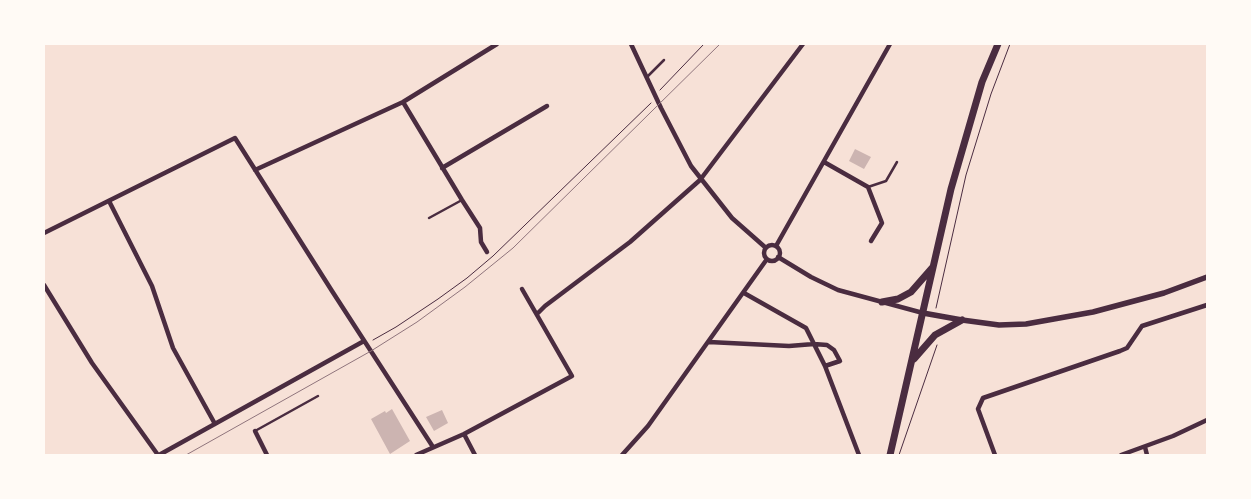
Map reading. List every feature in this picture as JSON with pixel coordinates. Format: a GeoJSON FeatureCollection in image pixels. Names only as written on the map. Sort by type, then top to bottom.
{"type":"FeatureCollection","features":[{"type":"Feature","properties":{"kind":"main road"},"geometry":{"type":"LineString","coordinates":[[890,455],[959,162],[982,82],[998,44]]}},
{"type":"Feature","properties":{"kind":"main road"},"geometry":{"type":"LineString","coordinates":[[882,302],[898,299],[911,292],[933,266]]}},
{"type":"Feature","properties":{"kind":"main road"},"geometry":{"type":"LineString","coordinates":[[912,362],[935,335],[962,320]]}},
{"type":"Feature","properties":{"kind":"main road"},"geometry":{"type":"LineString","coordinates":[[885,455],[898,424]]}},
{"type":"Feature","properties":{"kind":"street"},"geometry":{"type":"LineString","coordinates":[[255,170],[403,102],[497,44]]}},
{"type":"Feature","properties":{"kind":"street"},"geometry":{"type":"LineString","coordinates":[[631,44],[675,137],[700,180],[732,218],[766,248]]}},
{"type":"Feature","properties":{"kind":"street"},"geometry":{"type":"LineString","coordinates":[[537,314],[630,242],[700,180],[803,44]]}},
{"type":"Feature","properties":{"kind":"street"},"geometry":{"type":"LineString","coordinates":[[776,246],[890,44]]}},
{"type":"Feature","properties":{"kind":"street"},"geometry":{"type":"LineString","coordinates":[[403,102],[480,228],[481,242],[487,252]]}},
{"type":"Feature","properties":{"kind":"street"},"geometry":{"type":"LineString","coordinates":[[442,168],[547,106]]}},
{"type":"Feature","properties":{"kind":"street"},"geometry":{"type":"LineString","coordinates":[[44,233],[235,138],[433,447]]}},
{"type":"Feature","properties":{"kind":"street"},"geometry":{"type":"LineString","coordinates":[[824,162],[868,187],[882,223],[871,241]]}},
{"type":"Feature","properties":{"kind":"street"},"geometry":{"type":"LineString","coordinates":[[109,201],[152,286],[164,325],[179,360],[215,424]]}},
{"type":"Feature","properties":{"kind":"street"},"geometry":{"type":"LineString","coordinates":[[767,259],[764,255],[766,248],[770,245],[776,246],[780,252],[778,258]]}},
{"type":"Feature","properties":{"kind":"street"},"geometry":{"type":"LineString","coordinates":[[767,259],[774,260],[778,258],[838,290],[923,313],[999,325],[1026,324],[1093,312],[1155,295],[1207,277]]}},
{"type":"Feature","properties":{"kind":"street"},"geometry":{"type":"LineString","coordinates":[[622,455],[648,426],[767,259]]}},
{"type":"Feature","properties":{"kind":"street"},"geometry":{"type":"LineString","coordinates":[[44,285],[92,363],[159,455],[365,342]]}},
{"type":"Feature","properties":{"kind":"street"},"geometry":{"type":"LineString","coordinates":[[416,455],[464,434],[572,376],[522,289]]}},
{"type":"Feature","properties":{"kind":"street"},"geometry":{"type":"LineString","coordinates":[[744,293],[806,328],[825,366],[859,455]]}},
{"type":"Feature","properties":{"kind":"street"},"geometry":{"type":"LineString","coordinates":[[995,455],[978,409],[983,398],[1127,348],[1142,326],[1207,306]]}},
{"type":"Feature","properties":{"kind":"street"},"geometry":{"type":"LineString","coordinates":[[709,342],[789,346],[827,345],[834,350],[840,361],[825,366]]}},
{"type":"Feature","properties":{"kind":"street"},"geometry":{"type":"LineString","coordinates":[[1121,455],[1173,436],[1207,420]]}},
{"type":"Feature","properties":{"kind":"street"},"geometry":{"type":"LineString","coordinates":[[255,431],[266,455]]}},
{"type":"Feature","properties":{"kind":"street"},"geometry":{"type":"LineString","coordinates":[[464,434],[475,455]]}},
{"type":"Feature","properties":{"kind":"street"},"geometry":{"type":"LineString","coordinates":[[1145,447],[1147,455]]}},
{"type":"Feature","properties":{"kind":"lane"},"geometry":{"type":"LineString","coordinates":[[647,77],[664,60]]}},
{"type":"Feature","properties":{"kind":"lane"},"geometry":{"type":"LineString","coordinates":[[868,187],[886,181],[897,162]]}},
{"type":"Feature","properties":{"kind":"lane"},"geometry":{"type":"LineString","coordinates":[[429,218],[462,200]]}},
{"type":"Feature","properties":{"kind":"lane"},"geometry":{"type":"LineString","coordinates":[[255,431],[318,396]]}},
{"type":"Feature","properties":{"kind":"path"},"geometry":{"type":"LineString","coordinates":[[659,91],[704,44]]}},
{"type":"Feature","properties":{"kind":"path"},"geometry":{"type":"LineString","coordinates":[[934,315],[966,175],[991,94],[1010,44]]}},
{"type":"Feature","properties":{"kind":"path"},"geometry":{"type":"LineString","coordinates":[[365,342],[396,327],[467,278],[493,256],[652,102]]}},
{"type":"Feature","properties":{"kind":"path"},"geometry":{"type":"LineString","coordinates":[[899,455],[939,339],[935,335]]}},
{"type":"Feature","properties":{"kind":"building"},"geometry":{"type":"Polygon","coordinates":[[[855,149],[871,157],[864,169],[849,161],[855,149]]]}},
{"type":"Feature","properties":{"kind":"building"},"geometry":{"type":"Polygon","coordinates":[[[392,409],[410,441],[390,454],[371,419],[392,409]]]}},
{"type":"Feature","properties":{"kind":"building"},"geometry":{"type":"Polygon","coordinates":[[[442,410],[448,423],[434,431],[426,417],[442,410]]]}},
{"type":"Feature","properties":{"kind":"tram line"},"geometry":{"type":"LineString","coordinates":[[186,455],[371,351],[417,322],[465,287],[513,248],[720,44]]}}]}
